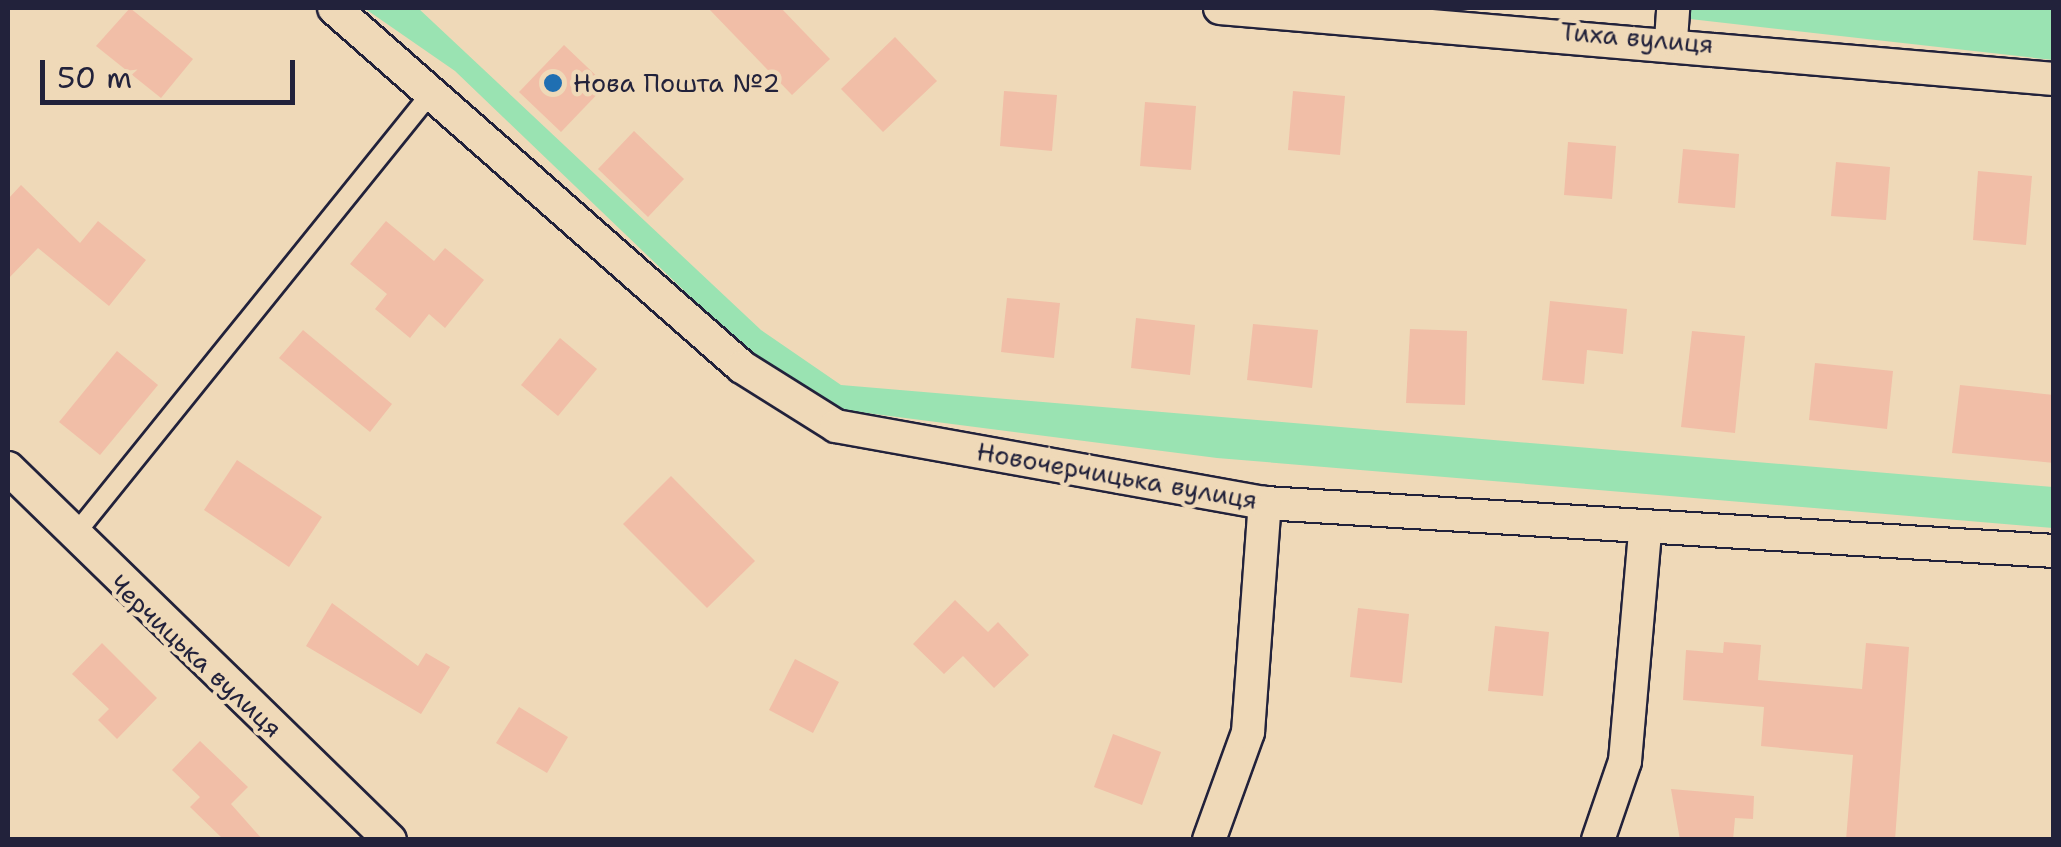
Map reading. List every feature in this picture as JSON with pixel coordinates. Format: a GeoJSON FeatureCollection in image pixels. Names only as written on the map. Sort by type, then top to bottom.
{"type":"FeatureCollection","features":[{"type":"Feature","properties":{"kind":"street","name":"Новочерчицька вулиця"},"geometry":{"type":"LineString","coordinates":[[334,8],[742,367],[836,426],[1265,503],[1645,532],[2054,551]]}},
{"type":"Feature","properties":{"kind":"street","name":"Тиха вулиця"},"geometry":{"type":"LineString","coordinates":[[1220,8],[1672,24],[2054,80]]}},
{"type":"Feature","properties":{"kind":"street","name":"Черчицька вулиця"},"geometry":{"type":"LineString","coordinates":[[8,468],[72,538],[390,840]]}},
{"type":"Feature","properties":{"kind":"street"},"geometry":{"type":"LineString","coordinates":[[1208,840],[1248,732],[1265,503]]}},
{"type":"Feature","properties":{"kind":"street"},"geometry":{"type":"LineString","coordinates":[[1598,840],[1625,761],[1645,532]]}},
{"type":"Feature","properties":{"kind":"lane"},"geometry":{"type":"LineString","coordinates":[[72,538],[431,92]]}},
{"type":"Feature","properties":{"kind":"green space"},"geometry":{"type":"Polygon","coordinates":[[[364,8],[418,8],[761,330],[841,385],[2053,487],[2053,528],[1217,458],[843,410],[746,350],[455,71],[364,8]]]}},
{"type":"Feature","properties":{"kind":"green space"},"geometry":{"type":"Polygon","coordinates":[[[1691,8],[2053,8],[2053,60],[1690,19],[1691,8]]]}},
{"type":"Feature","properties":{"kind":"building"},"geometry":{"type":"Polygon","coordinates":[[[130,8],[193,59],[161,98],[96,46],[130,8]]]}},
{"type":"Feature","properties":{"kind":"building"},"geometry":{"type":"Polygon","coordinates":[[[708,8],[781,8],[830,59],[792,95],[708,8]]]}},
{"type":"Feature","properties":{"kind":"building"},"geometry":{"type":"Polygon","coordinates":[[[895,37],[937,81],[883,132],[841,89],[895,37]]]}},
{"type":"Feature","properties":{"kind":"building"},"geometry":{"type":"Polygon","coordinates":[[[564,45],[606,85],[561,132],[519,92],[564,45]]]}},
{"type":"Feature","properties":{"kind":"building"},"geometry":{"type":"Polygon","coordinates":[[[1004,91],[1057,95],[1052,151],[1000,146],[1004,91]]]}},
{"type":"Feature","properties":{"kind":"building"},"geometry":{"type":"Polygon","coordinates":[[[1293,91],[1345,96],[1340,155],[1288,150],[1293,91]]]}},
{"type":"Feature","properties":{"kind":"building"},"geometry":{"type":"Polygon","coordinates":[[[1145,102],[1196,106],[1191,170],[1140,166],[1145,102]]]}},
{"type":"Feature","properties":{"kind":"building"},"geometry":{"type":"Polygon","coordinates":[[[634,131],[684,179],[648,217],[598,169],[634,131]]]}},
{"type":"Feature","properties":{"kind":"building"},"geometry":{"type":"Polygon","coordinates":[[[1568,142],[1616,146],[1612,199],[1564,195],[1568,142]]]}},
{"type":"Feature","properties":{"kind":"building"},"geometry":{"type":"Polygon","coordinates":[[[1683,149],[1739,154],[1735,208],[1678,203],[1683,149]]]}},
{"type":"Feature","properties":{"kind":"building"},"geometry":{"type":"Polygon","coordinates":[[[1836,162],[1890,167],[1886,220],[1831,216],[1836,162]]]}},
{"type":"Feature","properties":{"kind":"building"},"geometry":{"type":"Polygon","coordinates":[[[1978,171],[2032,176],[2026,245],[1973,240],[1978,171]]]}},
{"type":"Feature","properties":{"kind":"building"},"geometry":{"type":"Polygon","coordinates":[[[21,185],[80,243],[98,221],[146,260],[109,306],[38,248],[8,279],[8,199],[21,185]]]}},
{"type":"Feature","properties":{"kind":"building"},"geometry":{"type":"Polygon","coordinates":[[[386,221],[434,261],[445,248],[484,280],[445,328],[429,314],[410,338],[375,309],[387,294],[350,264],[386,221]]]}},
{"type":"Feature","properties":{"kind":"building"},"geometry":{"type":"Polygon","coordinates":[[[1007,298],[1060,303],[1054,358],[1001,352],[1007,298]]]}},
{"type":"Feature","properties":{"kind":"building"},"geometry":{"type":"Polygon","coordinates":[[[1550,301],[1627,309],[1623,354],[1587,350],[1584,384],[1542,380],[1550,301]]]}},
{"type":"Feature","properties":{"kind":"building"},"geometry":{"type":"Polygon","coordinates":[[[1136,318],[1195,325],[1190,375],[1131,368],[1136,318]]]}},
{"type":"Feature","properties":{"kind":"building"},"geometry":{"type":"Polygon","coordinates":[[[1253,324],[1318,330],[1312,388],[1247,380],[1253,324]]]}},
{"type":"Feature","properties":{"kind":"building"},"geometry":{"type":"Polygon","coordinates":[[[1410,329],[1467,331],[1465,405],[1406,403],[1410,329]]]}},
{"type":"Feature","properties":{"kind":"building"},"geometry":{"type":"Polygon","coordinates":[[[303,330],[392,404],[370,432],[279,358],[303,330]]]}},
{"type":"Feature","properties":{"kind":"building"},"geometry":{"type":"Polygon","coordinates":[[[1692,331],[1745,336],[1735,433],[1681,427],[1692,331]]]}},
{"type":"Feature","properties":{"kind":"building"},"geometry":{"type":"Polygon","coordinates":[[[560,338],[597,369],[558,416],[521,385],[560,338]]]}},
{"type":"Feature","properties":{"kind":"building"},"geometry":{"type":"Polygon","coordinates":[[[117,351],[158,385],[100,455],[59,422],[117,351]]]}},
{"type":"Feature","properties":{"kind":"building"},"geometry":{"type":"Polygon","coordinates":[[[1815,363],[1893,371],[1887,429],[1809,420],[1815,363]]]}},
{"type":"Feature","properties":{"kind":"building"},"geometry":{"type":"Polygon","coordinates":[[[1960,385],[2054,395],[2054,463],[1952,453],[1960,385]]]}},
{"type":"Feature","properties":{"kind":"building"},"geometry":{"type":"Polygon","coordinates":[[[237,460],[322,517],[289,567],[204,510],[237,460]]]}},
{"type":"Feature","properties":{"kind":"building"},"geometry":{"type":"Polygon","coordinates":[[[671,476],[755,561],[707,608],[623,524],[671,476]]]}},
{"type":"Feature","properties":{"kind":"building"},"geometry":{"type":"Polygon","coordinates":[[[955,600],[988,632],[998,622],[1029,655],[994,688],[963,656],[944,674],[913,644],[955,600]]]}},
{"type":"Feature","properties":{"kind":"building"},"geometry":{"type":"Polygon","coordinates":[[[332,603],[418,666],[426,653],[450,667],[421,714],[306,646],[332,603]]]}},
{"type":"Feature","properties":{"kind":"building"},"geometry":{"type":"Polygon","coordinates":[[[1358,608],[1409,614],[1402,683],[1350,677],[1358,608]]]}},
{"type":"Feature","properties":{"kind":"building"},"geometry":{"type":"Polygon","coordinates":[[[1495,626],[1549,632],[1543,696],[1488,691],[1495,626]]]}},
{"type":"Feature","properties":{"kind":"building"},"geometry":{"type":"Polygon","coordinates":[[[1724,642],[1761,645],[1758,680],[1862,689],[1866,643],[1909,647],[1895,840],[1846,840],[1853,755],[1761,746],[1764,707],[1683,700],[1686,650],[1723,653],[1724,642]]]}},
{"type":"Feature","properties":{"kind":"building"},"geometry":{"type":"Polygon","coordinates":[[[102,643],[157,698],[117,739],[98,720],[109,709],[72,674],[102,643]]]}},
{"type":"Feature","properties":{"kind":"building"},"geometry":{"type":"Polygon","coordinates":[[[795,659],[839,682],[813,733],[769,710],[795,659]]]}},
{"type":"Feature","properties":{"kind":"building"},"geometry":{"type":"Polygon","coordinates":[[[519,707],[568,737],[547,773],[496,743],[519,707]]]}},
{"type":"Feature","properties":{"kind":"building"},"geometry":{"type":"Polygon","coordinates":[[[1113,734],[1161,752],[1142,805],[1094,787],[1113,734]]]}},
{"type":"Feature","properties":{"kind":"building"},"geometry":{"type":"Polygon","coordinates":[[[200,741],[248,787],[231,804],[263,840],[224,840],[190,807],[200,797],[172,770],[200,741]]]}},
{"type":"Feature","properties":{"kind":"building"},"geometry":{"type":"Polygon","coordinates":[[[1671,789],[1754,796],[1753,819],[1735,818],[1733,840],[1680,840],[1671,789]]]}},
{"type":"Feature","properties":{"kind":"place","name":"Нова Пошта №2"},"geometry":{"type":"Point","coordinates":[553,83]}}]}
